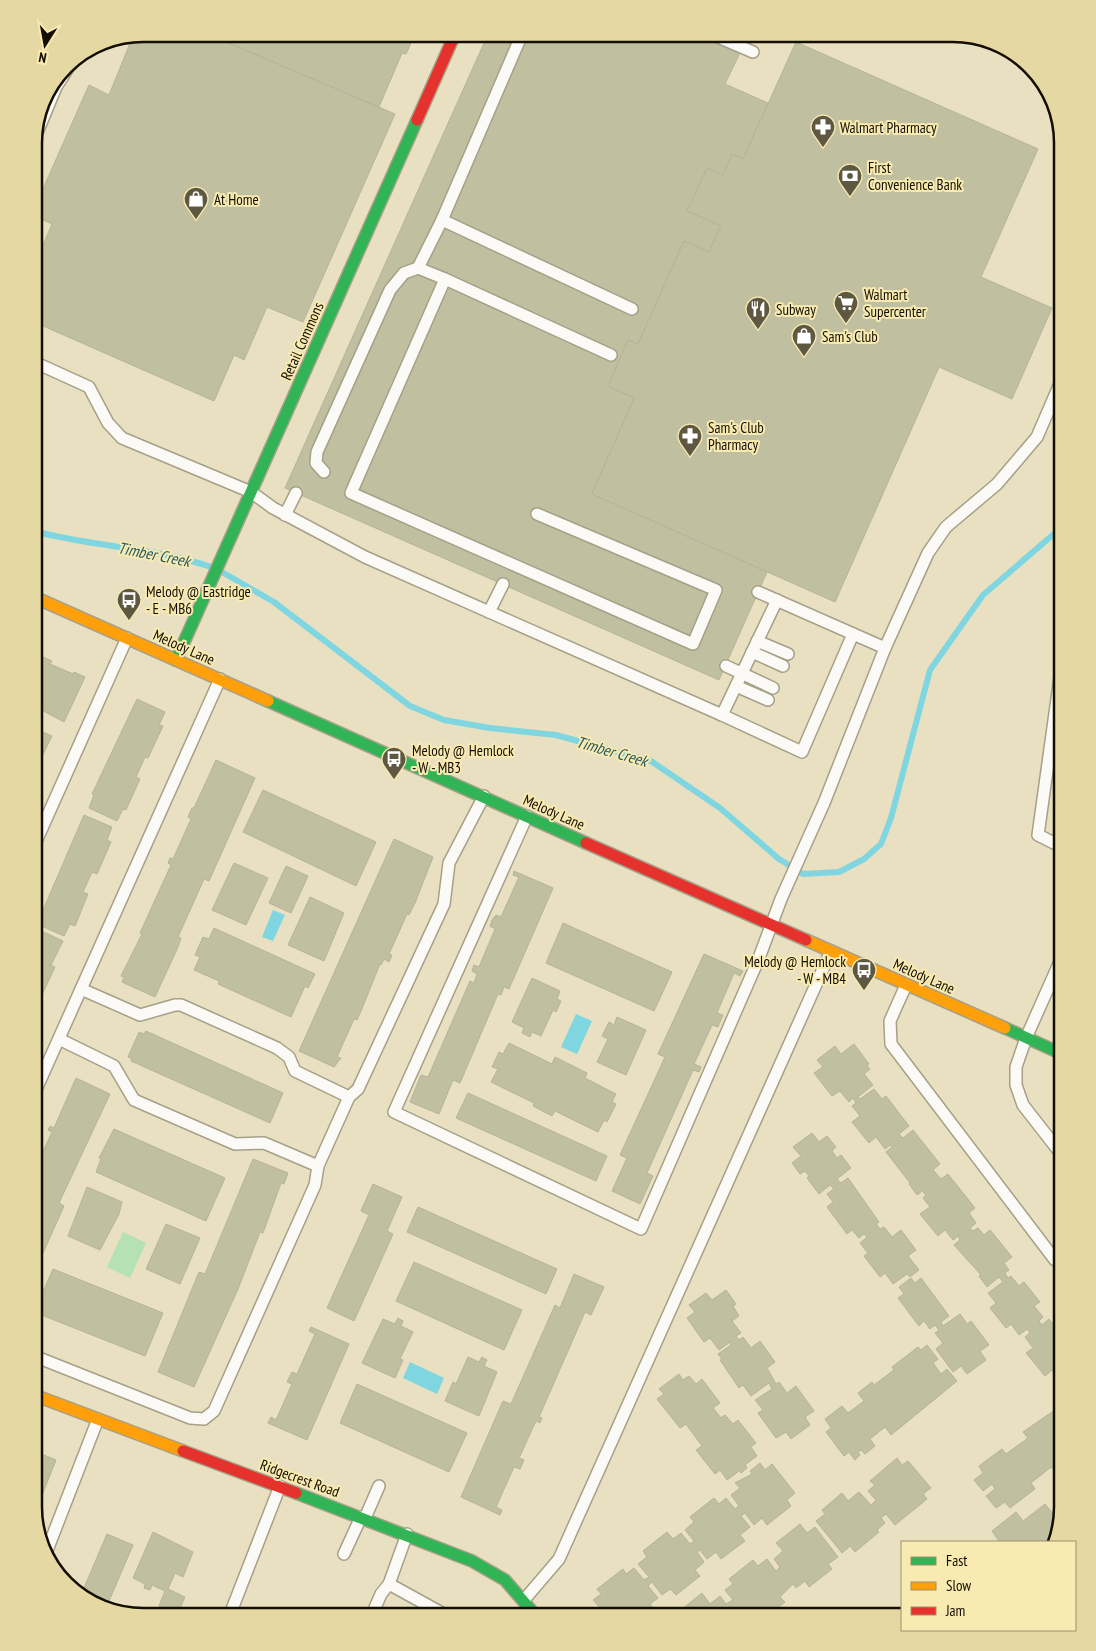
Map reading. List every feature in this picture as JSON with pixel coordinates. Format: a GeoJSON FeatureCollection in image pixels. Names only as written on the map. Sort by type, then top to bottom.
{"type":"FeatureCollection","features":[{"type":"Feature","properties":{"kind":"street","name":"Retail Commons"},"geometry":{"type":"LineString","coordinates":[[176,660],[451,42]]}},
{"type":"Feature","properties":{"kind":"street","name":"Melody Lane"},"geometry":{"type":"LineString","coordinates":[[43,601],[1054,1050]]}},
{"type":"Feature","properties":{"kind":"street","name":"Ridgecrest Road"},"geometry":{"type":"LineString","coordinates":[[42,1398],[364,1517],[472,1561],[504,1580],[530,1608]]}},
{"type":"Feature","properties":{"kind":"lane"},"geometry":{"type":"LineString","coordinates":[[418,268],[442,220],[518,42]]}},
{"type":"Feature","properties":{"kind":"lane"},"geometry":{"type":"LineString","coordinates":[[731,43],[753,52]]}},
{"type":"Feature","properties":{"kind":"lane"},"geometry":{"type":"LineString","coordinates":[[442,220],[632,309]]}},
{"type":"Feature","properties":{"kind":"lane"},"geometry":{"type":"LineString","coordinates":[[324,472],[316,463],[317,452],[390,290],[404,273],[418,268],[611,355]]}},
{"type":"Feature","properties":{"kind":"lane"},"geometry":{"type":"LineString","coordinates":[[445,279],[351,493],[693,644],[716,590],[537,514]]}},
{"type":"Feature","properties":{"kind":"lane"},"geometry":{"type":"LineString","coordinates":[[43,366],[89,387],[108,423],[122,438],[251,492],[285,515],[365,557],[802,752],[810,719],[820,709],[853,634]]}},
{"type":"Feature","properties":{"kind":"lane"},"geometry":{"type":"LineString","coordinates":[[527,816],[394,1112],[640,1229],[755,967],[785,890],[824,803],[885,648],[928,553],[946,527],[997,484],[1037,437],[1054,398]]}},
{"type":"Feature","properties":{"kind":"lane"},"geometry":{"type":"LineString","coordinates":[[285,515],[296,493]]}},
{"type":"Feature","properties":{"kind":"lane"},"geometry":{"type":"LineString","coordinates":[[489,612],[503,584]]}},
{"type":"Feature","properties":{"kind":"lane"},"geometry":{"type":"LineString","coordinates":[[758,592],[885,648]]}},
{"type":"Feature","properties":{"kind":"lane"},"geometry":{"type":"LineString","coordinates":[[722,715],[777,600]]}},
{"type":"Feature","properties":{"kind":"lane"},"geometry":{"type":"LineString","coordinates":[[42,827],[127,638]]}},
{"type":"Feature","properties":{"kind":"lane"},"geometry":{"type":"LineString","coordinates":[[757,641],[788,654]]}},
{"type":"Feature","properties":{"kind":"lane"},"geometry":{"type":"LineString","coordinates":[[752,652],[783,666]]}},
{"type":"Feature","properties":{"kind":"lane"},"geometry":{"type":"LineString","coordinates":[[726,666],[773,688]]}},
{"type":"Feature","properties":{"kind":"lane"},"geometry":{"type":"LineString","coordinates":[[824,671],[835,676]]}},
{"type":"Feature","properties":{"kind":"lane"},"geometry":{"type":"LineString","coordinates":[[42,1076],[220,680]]}},
{"type":"Feature","properties":{"kind":"lane"},"geometry":{"type":"LineString","coordinates":[[818,683],[830,688]]}},
{"type":"Feature","properties":{"kind":"lane"},"geometry":{"type":"LineString","coordinates":[[736,686],[768,700]]}},
{"type":"Feature","properties":{"kind":"lane"},"geometry":{"type":"LineString","coordinates":[[809,704],[820,709]]}},
{"type":"Feature","properties":{"kind":"lane"},"geometry":{"type":"LineString","coordinates":[[1054,720],[1038,835],[1054,843]]}},
{"type":"Feature","properties":{"kind":"lane"},"geometry":{"type":"LineString","coordinates":[[42,1359],[190,1418],[204,1418],[214,1410],[316,1184],[318,1166],[349,1097],[358,1089],[444,904],[448,863],[484,796]]}},
{"type":"Feature","properties":{"kind":"lane"},"geometry":{"type":"LineString","coordinates":[[524,1600],[559,1559],[831,951]]}},
{"type":"Feature","properties":{"kind":"lane"},"geometry":{"type":"LineString","coordinates":[[1054,982],[1026,1038],[1016,1067],[1016,1085],[1023,1105],[1054,1145]]}},
{"type":"Feature","properties":{"kind":"lane"},"geometry":{"type":"LineString","coordinates":[[906,984],[890,1021],[891,1044],[1054,1259]]}},
{"type":"Feature","properties":{"kind":"lane"},"geometry":{"type":"LineString","coordinates":[[81,989],[140,1015],[181,1005],[277,1048],[289,1057],[296,1071],[349,1097]]}},
{"type":"Feature","properties":{"kind":"lane"},"geometry":{"type":"LineString","coordinates":[[59,1039],[114,1066],[134,1100],[235,1144],[264,1144],[318,1166]]}},
{"type":"Feature","properties":{"kind":"lane"},"geometry":{"type":"LineString","coordinates":[[49,1544],[98,1419]]}},
{"type":"Feature","properties":{"kind":"lane"},"geometry":{"type":"LineString","coordinates":[[232,1608],[280,1486]]}},
{"type":"Feature","properties":{"kind":"lane"},"geometry":{"type":"LineString","coordinates":[[344,1554],[379,1486]]}},
{"type":"Feature","properties":{"kind":"lane"},"geometry":{"type":"LineString","coordinates":[[374,1608],[380,1594],[390,1584],[407,1534]]}},
{"type":"Feature","properties":{"kind":"lane"},"geometry":{"type":"LineString","coordinates":[[390,1584],[434,1608]]}},
{"type":"Feature","properties":{"kind":"green space"},"geometry":{"type":"Polygon","coordinates":[[[123,1232],[146,1243],[130,1278],[107,1267],[123,1232]]]}},
{"type":"Feature","properties":{"kind":"water"},"geometry":{"type":"Polygon","coordinates":[[[273,910],[285,915],[273,941],[262,937],[273,910]]]}},
{"type":"Feature","properties":{"kind":"water"},"geometry":{"type":"Polygon","coordinates":[[[576,1014],[592,1021],[577,1054],[561,1047],[576,1014]]]}},
{"type":"Feature","properties":{"kind":"water"},"geometry":{"type":"Polygon","coordinates":[[[410,1362],[444,1378],[437,1394],[403,1378],[410,1362]]]}},
{"type":"Feature","properties":{"kind":"building","name":"At Home"},"geometry":{"type":"Polygon","coordinates":[[[227,42],[395,114],[303,322],[267,307],[244,360],[234,355],[214,401],[43,326],[43,245],[52,224],[43,220],[43,189],[89,85],[109,95],[130,43],[227,42]]]}},
{"type":"Feature","properties":{"kind":"building"},"geometry":{"type":"Polygon","coordinates":[[[227,42],[411,42],[406,54],[402,53],[379,107],[227,42]]]}},
{"type":"Feature","properties":{"kind":"building"},"geometry":{"type":"Polygon","coordinates":[[[484,42],[745,43],[725,84],[768,103],[743,159],[732,154],[723,175],[707,168],[687,211],[721,226],[709,252],[684,241],[638,344],[628,340],[608,386],[634,398],[592,494],[767,572],[719,680],[285,488],[484,42]]]}},
{"type":"Feature","properties":{"kind":"building","name":"Walmart Supercenter"},"geometry":{"type":"Polygon","coordinates":[[[796,43],[1038,149],[981,277],[1052,308],[1012,399],[939,367],[835,602],[592,494],[634,398],[608,386],[628,340],[638,344],[684,241],[709,252],[721,226],[687,211],[707,168],[723,175],[732,154],[743,159],[796,43]]]}},
{"type":"Feature","properties":{"kind":"building"},"geometry":{"type":"Polygon","coordinates":[[[43,657],[52,661],[50,664],[85,677],[64,722],[43,711],[43,657]]]}},
{"type":"Feature","properties":{"kind":"building"},"geometry":{"type":"Polygon","coordinates":[[[137,699],[165,712],[159,725],[163,726],[148,758],[145,757],[136,777],[140,779],[126,810],[123,809],[117,821],[89,808],[94,795],[92,794],[137,699]]]}},
{"type":"Feature","properties":{"kind":"building"},"geometry":{"type":"Polygon","coordinates":[[[43,732],[52,736],[43,755],[43,732]]]}},
{"type":"Feature","properties":{"kind":"building"},"geometry":{"type":"Polygon","coordinates":[[[216,760],[255,778],[209,881],[204,879],[178,937],[181,938],[178,947],[155,997],[122,982],[124,977],[121,976],[142,934],[140,933],[171,865],[168,863],[170,858],[173,859],[191,819],[188,817],[216,760]]]}},
{"type":"Feature","properties":{"kind":"building"},"geometry":{"type":"Polygon","coordinates":[[[263,790],[376,842],[356,886],[243,832],[263,790]]]}},
{"type":"Feature","properties":{"kind":"building"},"geometry":{"type":"Polygon","coordinates":[[[84,815],[112,827],[107,840],[111,842],[97,874],[92,872],[83,892],[88,894],[75,926],[70,924],[64,936],[42,926],[42,911],[84,815]]]}},
{"type":"Feature","properties":{"kind":"building"},"geometry":{"type":"Polygon","coordinates":[[[394,839],[433,857],[415,903],[409,915],[407,914],[389,954],[392,955],[389,962],[384,959],[380,964],[357,1020],[354,1019],[337,1057],[341,1058],[334,1067],[299,1051],[394,839]]]}},
{"type":"Feature","properties":{"kind":"building"},"geometry":{"type":"Polygon","coordinates":[[[234,863],[268,878],[246,925],[212,910],[234,863]]]}},
{"type":"Feature","properties":{"kind":"building"},"geometry":{"type":"Polygon","coordinates":[[[286,866],[308,876],[291,913],[269,903],[286,866]]]}},
{"type":"Feature","properties":{"kind":"building"},"geometry":{"type":"Polygon","coordinates":[[[514,871],[553,888],[509,989],[504,987],[501,995],[498,994],[460,1083],[453,1080],[439,1114],[410,1102],[421,1075],[428,1077],[470,981],[474,983],[477,974],[472,971],[474,965],[479,967],[495,929],[490,926],[492,920],[496,915],[501,917],[519,877],[513,875],[514,871]]]}},
{"type":"Feature","properties":{"kind":"building"},"geometry":{"type":"Polygon","coordinates":[[[310,897],[344,913],[324,961],[288,945],[310,897]]]}},
{"type":"Feature","properties":{"kind":"building"},"geometry":{"type":"Polygon","coordinates":[[[563,923],[672,972],[654,1011],[546,963],[563,923]]]}},
{"type":"Feature","properties":{"kind":"building"},"geometry":{"type":"Polygon","coordinates":[[[214,928],[315,974],[308,988],[305,986],[291,1017],[218,984],[219,981],[194,970],[200,957],[195,955],[203,937],[209,939],[214,928]]]}},
{"type":"Feature","properties":{"kind":"building"},"geometry":{"type":"Polygon","coordinates":[[[42,931],[63,941],[51,965],[55,967],[42,994],[42,931]]]}},
{"type":"Feature","properties":{"kind":"building"},"geometry":{"type":"Polygon","coordinates":[[[704,954],[743,971],[740,976],[734,973],[717,1013],[723,1015],[718,1027],[712,1025],[694,1064],[701,1067],[699,1072],[693,1070],[647,1173],[653,1176],[640,1204],[612,1191],[627,1158],[620,1155],[665,1057],[658,1054],[704,954]]]}},
{"type":"Feature","properties":{"kind":"building"},"geometry":{"type":"Polygon","coordinates":[[[532,978],[560,991],[557,999],[561,1001],[556,1012],[553,1010],[541,1036],[532,1032],[530,1037],[522,1033],[524,1028],[512,1022],[532,978]]]}},
{"type":"Feature","properties":{"kind":"building"},"geometry":{"type":"Polygon","coordinates":[[[617,1017],[646,1030],[626,1075],[597,1062],[608,1039],[602,1036],[609,1022],[614,1025],[617,1017]]]}},
{"type":"Feature","properties":{"kind":"building"},"geometry":{"type":"Polygon","coordinates":[[[146,1031],[283,1093],[270,1123],[131,1061],[132,1059],[128,1057],[139,1032],[144,1034],[146,1031]]]}},
{"type":"Feature","properties":{"kind":"building"},"geometry":{"type":"Polygon","coordinates":[[[509,1043],[552,1064],[555,1057],[587,1073],[585,1078],[616,1094],[612,1102],[616,1104],[607,1122],[604,1120],[598,1132],[555,1111],[552,1116],[533,1106],[534,1103],[491,1082],[498,1069],[492,1067],[499,1052],[503,1054],[509,1043]]]}},
{"type":"Feature","properties":{"kind":"building"},"geometry":{"type":"Polygon","coordinates":[[[854,1044],[869,1064],[867,1066],[870,1069],[864,1074],[873,1085],[858,1097],[860,1099],[874,1089],[882,1099],[886,1096],[909,1126],[899,1134],[903,1138],[913,1130],[940,1164],[933,1170],[941,1179],[948,1174],[975,1208],[969,1213],[976,1223],[970,1228],[973,1231],[978,1228],[984,1235],[990,1230],[1012,1257],[1004,1263],[1009,1270],[1005,1273],[1008,1278],[1011,1276],[1019,1286],[1024,1282],[1040,1302],[1034,1306],[1043,1317],[1039,1321],[1042,1325],[1049,1319],[1054,1326],[1054,1373],[1052,1370],[1045,1376],[1026,1353],[1033,1348],[1025,1337],[1030,1333],[1027,1329],[1019,1335],[1011,1324],[1006,1328],[990,1308],[996,1303],[988,1293],[1003,1282],[999,1277],[987,1287],[979,1276],[981,1275],[954,1245],[960,1240],[958,1236],[953,1240],[945,1230],[938,1236],[920,1214],[930,1207],[923,1198],[926,1195],[922,1191],[917,1195],[886,1152],[892,1147],[890,1145],[885,1149],[876,1137],[869,1143],[852,1122],[860,1116],[852,1106],[856,1103],[853,1098],[849,1102],[840,1091],[832,1096],[814,1073],[823,1067],[817,1060],[835,1046],[841,1054],[854,1044]]]}},
{"type":"Feature","properties":{"kind":"building"},"geometry":{"type":"Polygon","coordinates":[[[76,1078],[110,1094],[59,1203],[64,1206],[42,1255],[42,1153],[52,1132],[48,1130],[50,1126],[54,1128],[76,1078]]]}},
{"type":"Feature","properties":{"kind":"building"},"geometry":{"type":"Polygon","coordinates":[[[468,1093],[607,1156],[596,1181],[456,1118],[468,1093]]]}},
{"type":"Feature","properties":{"kind":"building"},"geometry":{"type":"Polygon","coordinates":[[[114,1129],[225,1178],[206,1221],[96,1172],[101,1159],[99,1158],[114,1129]]]}},
{"type":"Feature","properties":{"kind":"building"},"geometry":{"type":"Polygon","coordinates":[[[812,1133],[819,1142],[827,1136],[836,1147],[832,1151],[837,1158],[841,1155],[851,1168],[837,1179],[841,1183],[848,1178],[879,1222],[876,1224],[880,1229],[884,1227],[892,1237],[901,1230],[916,1250],[908,1256],[919,1270],[910,1277],[907,1274],[893,1284],[885,1273],[880,1277],[864,1256],[868,1253],[860,1243],[867,1237],[864,1234],[859,1238],[852,1230],[847,1234],[827,1207],[833,1202],[827,1194],[834,1189],[830,1185],[819,1194],[807,1178],[809,1176],[805,1171],[800,1174],[792,1163],[801,1156],[793,1147],[812,1133]]]}},
{"type":"Feature","properties":{"kind":"building"},"geometry":{"type":"Polygon","coordinates":[[[253,1159],[288,1173],[284,1184],[281,1183],[263,1233],[260,1232],[238,1289],[194,1387],[158,1372],[199,1272],[205,1274],[253,1159]]]}},
{"type":"Feature","properties":{"kind":"building"},"geometry":{"type":"Polygon","coordinates":[[[373,1184],[402,1197],[387,1231],[393,1234],[354,1321],[327,1308],[369,1215],[361,1211],[373,1184]]]}},
{"type":"Feature","properties":{"kind":"building"},"geometry":{"type":"Polygon","coordinates":[[[87,1187],[122,1202],[119,1214],[100,1250],[68,1236],[87,1187]]]}},
{"type":"Feature","properties":{"kind":"building"},"geometry":{"type":"Polygon","coordinates":[[[418,1207],[557,1269],[546,1294],[407,1232],[418,1207]]]}},
{"type":"Feature","properties":{"kind":"building"},"geometry":{"type":"Polygon","coordinates":[[[166,1224],[200,1238],[180,1284],[146,1269],[166,1224]]]}},
{"type":"Feature","properties":{"kind":"building"},"geometry":{"type":"Polygon","coordinates":[[[414,1262],[522,1310],[504,1350],[396,1301],[414,1262]]]}},
{"type":"Feature","properties":{"kind":"building"},"geometry":{"type":"Polygon","coordinates":[[[53,1269],[163,1313],[145,1356],[42,1315],[42,1294],[53,1269]]]}},
{"type":"Feature","properties":{"kind":"building"},"geometry":{"type":"Polygon","coordinates":[[[574,1274],[604,1287],[591,1315],[585,1312],[539,1417],[542,1418],[540,1423],[536,1421],[519,1458],[524,1460],[520,1469],[514,1467],[496,1507],[502,1510],[500,1515],[461,1497],[503,1401],[511,1404],[555,1305],[560,1308],[574,1274]]]}},
{"type":"Feature","properties":{"kind":"building"},"geometry":{"type":"Polygon","coordinates":[[[911,1278],[915,1283],[921,1278],[949,1316],[941,1322],[943,1326],[960,1314],[967,1324],[971,1321],[989,1345],[980,1351],[986,1360],[967,1374],[961,1366],[953,1372],[936,1349],[943,1343],[935,1333],[939,1330],[935,1325],[930,1329],[924,1321],[919,1326],[898,1298],[904,1294],[899,1287],[911,1278]]]}},
{"type":"Feature","properties":{"kind":"building"},"geometry":{"type":"Polygon","coordinates":[[[726,1290],[736,1304],[733,1306],[739,1316],[732,1321],[741,1333],[736,1336],[739,1340],[743,1337],[751,1348],[760,1341],[775,1362],[767,1368],[776,1384],[779,1382],[787,1393],[796,1386],[814,1411],[805,1417],[810,1425],[791,1439],[786,1432],[776,1438],[758,1413],[763,1410],[755,1400],[772,1389],[769,1383],[751,1396],[743,1385],[739,1388],[718,1354],[731,1345],[730,1342],[719,1350],[710,1338],[704,1342],[687,1318],[695,1312],[689,1305],[706,1293],[712,1300],[726,1290]]]}},
{"type":"Feature","properties":{"kind":"building"},"geometry":{"type":"Polygon","coordinates":[[[398,1318],[403,1321],[401,1326],[413,1332],[400,1359],[403,1360],[395,1378],[362,1363],[383,1319],[395,1324],[398,1318]]]}},
{"type":"Feature","properties":{"kind":"building"},"geometry":{"type":"Polygon","coordinates":[[[311,1327],[349,1344],[307,1440],[268,1423],[271,1417],[276,1420],[292,1384],[287,1382],[292,1372],[297,1374],[315,1334],[309,1331],[311,1327]]]}},
{"type":"Feature","properties":{"kind":"building"},"geometry":{"type":"Polygon","coordinates":[[[927,1345],[938,1359],[933,1363],[941,1374],[947,1369],[957,1381],[891,1435],[885,1427],[870,1439],[875,1446],[865,1454],[861,1450],[858,1452],[860,1455],[855,1460],[849,1452],[844,1456],[826,1432],[831,1428],[825,1419],[842,1406],[848,1413],[864,1401],[858,1393],[872,1382],[874,1385],[894,1370],[892,1367],[918,1347],[921,1350],[927,1345]]]}},
{"type":"Feature","properties":{"kind":"building"},"geometry":{"type":"Polygon","coordinates":[[[468,1357],[479,1362],[482,1357],[487,1360],[484,1366],[497,1372],[479,1416],[445,1401],[453,1382],[456,1384],[468,1357]]]}},
{"type":"Feature","properties":{"kind":"building"},"geometry":{"type":"Polygon","coordinates":[[[679,1374],[683,1380],[689,1376],[696,1384],[702,1379],[720,1403],[713,1408],[721,1418],[725,1415],[733,1424],[738,1420],[756,1443],[751,1447],[757,1456],[745,1465],[747,1468],[741,1473],[739,1471],[727,1480],[720,1470],[715,1474],[696,1450],[702,1446],[686,1424],[680,1428],[657,1399],[664,1394],[659,1389],[679,1374]]]}},
{"type":"Feature","properties":{"kind":"building"},"geometry":{"type":"Polygon","coordinates":[[[357,1384],[467,1433],[449,1472],[340,1423],[357,1384]]]}},
{"type":"Feature","properties":{"kind":"building"},"geometry":{"type":"Polygon","coordinates":[[[1054,1411],[1054,1471],[1051,1467],[1031,1483],[1035,1489],[1010,1508],[1005,1502],[996,1508],[986,1496],[995,1489],[992,1484],[983,1491],[974,1480],[983,1473],[979,1466],[1002,1449],[1006,1454],[1028,1438],[1023,1432],[1054,1411]]]}},
{"type":"Feature","properties":{"kind":"building"},"geometry":{"type":"Polygon","coordinates":[[[42,1454],[56,1460],[42,1495],[42,1454]]]}},
{"type":"Feature","properties":{"kind":"building"},"geometry":{"type":"Polygon","coordinates":[[[897,1458],[902,1465],[908,1461],[931,1488],[923,1494],[927,1499],[895,1525],[886,1514],[881,1518],[885,1523],[877,1530],[879,1532],[855,1552],[850,1546],[842,1553],[816,1521],[825,1514],[822,1510],[842,1493],[848,1501],[859,1492],[871,1505],[876,1500],[868,1491],[875,1485],[870,1481],[897,1458]]]}},
{"type":"Feature","properties":{"kind":"building"},"geometry":{"type":"Polygon","coordinates":[[[760,1463],[765,1470],[772,1464],[795,1493],[787,1500],[791,1506],[767,1525],[762,1518],[754,1525],[745,1513],[741,1516],[750,1527],[740,1535],[745,1541],[721,1559],[716,1552],[707,1559],[700,1550],[697,1552],[704,1562],[695,1570],[700,1576],[676,1595],[670,1589],[662,1595],[652,1582],[648,1586],[658,1598],[650,1604],[652,1609],[601,1609],[593,1600],[601,1594],[597,1589],[623,1569],[626,1574],[634,1568],[644,1580],[649,1577],[638,1564],[647,1557],[643,1551],[667,1532],[673,1539],[681,1533],[690,1544],[694,1541],[685,1530],[694,1522],[690,1517],[714,1498],[719,1504],[726,1498],[735,1509],[739,1506],[731,1495],[740,1488],[735,1483],[752,1474],[750,1471],[760,1463]]]}},
{"type":"Feature","properties":{"kind":"building"},"geometry":{"type":"Polygon","coordinates":[[[1045,1504],[1053,1514],[1048,1541],[999,1541],[992,1531],[1016,1512],[1023,1521],[1045,1504]]]}},
{"type":"Feature","properties":{"kind":"building"},"geometry":{"type":"Polygon","coordinates":[[[800,1524],[807,1533],[815,1527],[838,1557],[828,1564],[832,1569],[809,1587],[805,1581],[796,1588],[793,1584],[780,1597],[785,1602],[776,1609],[682,1609],[702,1593],[710,1604],[720,1596],[726,1604],[733,1600],[725,1590],[733,1584],[729,1579],[753,1560],[758,1566],[767,1559],[776,1571],[780,1567],[774,1559],[783,1551],[776,1543],[800,1524]]]}},
{"type":"Feature","properties":{"kind":"building"},"geometry":{"type":"Polygon","coordinates":[[[153,1532],[193,1552],[183,1577],[175,1573],[168,1589],[185,1597],[180,1608],[163,1608],[159,1606],[165,1591],[152,1585],[150,1590],[144,1588],[145,1584],[133,1578],[153,1532]]]}},
{"type":"Feature","properties":{"kind":"building"},"geometry":{"type":"Polygon","coordinates":[[[107,1534],[133,1545],[109,1602],[84,1589],[107,1534]]]}},
{"type":"Feature","properties":{"kind":"waterway","name":"Timber Creek"},"geometry":{"type":"LineString","coordinates":[[43,533],[78,541],[167,555],[211,567]]}},
{"type":"Feature","properties":{"kind":"waterway","name":"Timber Creek"},"geometry":{"type":"LineString","coordinates":[[222,572],[274,602],[410,706],[444,720],[490,728],[556,735],[651,761],[720,808],[779,859],[803,874],[839,872],[864,859],[881,844],[891,818],[930,670],[983,595],[1054,534]]}},
{"type":"Feature","properties":{"kind":"traffic: fast"},"geometry":{"type":"LineString","coordinates":[[176,660],[417,120]]}},
{"type":"Feature","properties":{"kind":"traffic: fast"},"geometry":{"type":"LineString","coordinates":[[268,701],[586,843]]}},
{"type":"Feature","properties":{"kind":"traffic: fast"},"geometry":{"type":"LineString","coordinates":[[1005,1028],[1054,1050]]}},
{"type":"Feature","properties":{"kind":"traffic: fast"},"geometry":{"type":"LineString","coordinates":[[296,1493],[472,1561],[505,1580],[530,1608]]}},
{"type":"Feature","properties":{"kind":"traffic: slow"},"geometry":{"type":"LineString","coordinates":[[43,601],[268,701]]}},
{"type":"Feature","properties":{"kind":"traffic: slow"},"geometry":{"type":"LineString","coordinates":[[806,940],[1005,1028]]}},
{"type":"Feature","properties":{"kind":"traffic: slow"},"geometry":{"type":"LineString","coordinates":[[42,1398],[183,1451]]}},
{"type":"Feature","properties":{"kind":"traffic: jam"},"geometry":{"type":"LineString","coordinates":[[417,120],[451,42]]}},
{"type":"Feature","properties":{"kind":"traffic: jam"},"geometry":{"type":"LineString","coordinates":[[586,843],[806,940]]}},
{"type":"Feature","properties":{"kind":"traffic: jam"},"geometry":{"type":"LineString","coordinates":[[183,1451],[296,1493]]}},
{"type":"Feature","properties":{"kind":"place","name":"Walmart Pharmacy"},"geometry":{"type":"Point","coordinates":[823,148]}},
{"type":"Feature","properties":{"kind":"place","name":"First Convenience Bank"},"geometry":{"type":"Point","coordinates":[850,197]}},
{"type":"Feature","properties":{"kind":"place","name":"At Home"},"geometry":{"type":"Point","coordinates":[196,220]}},
{"type":"Feature","properties":{"kind":"place","name":"Walmart Supercenter"},"geometry":{"type":"Point","coordinates":[846,324]}},
{"type":"Feature","properties":{"kind":"place","name":"Subway"},"geometry":{"type":"Point","coordinates":[758,330]}},
{"type":"Feature","properties":{"kind":"place","name":"Sam's Club"},"geometry":{"type":"Point","coordinates":[804,357]}},
{"type":"Feature","properties":{"kind":"place","name":"Sam's Club Pharmacy"},"geometry":{"type":"Point","coordinates":[690,457]}},
{"type":"Feature","properties":{"kind":"place","name":"Melody @ Eastridge - E - MB6"},"geometry":{"type":"Point","coordinates":[129,621]}},
{"type":"Feature","properties":{"kind":"place","name":"Melody @ Hemlock - W - MB3"},"geometry":{"type":"Point","coordinates":[394,780]}},
{"type":"Feature","properties":{"kind":"place","name":"Melody @ Hemlock - W - MB4"},"geometry":{"type":"Point","coordinates":[864,991]}}]}
